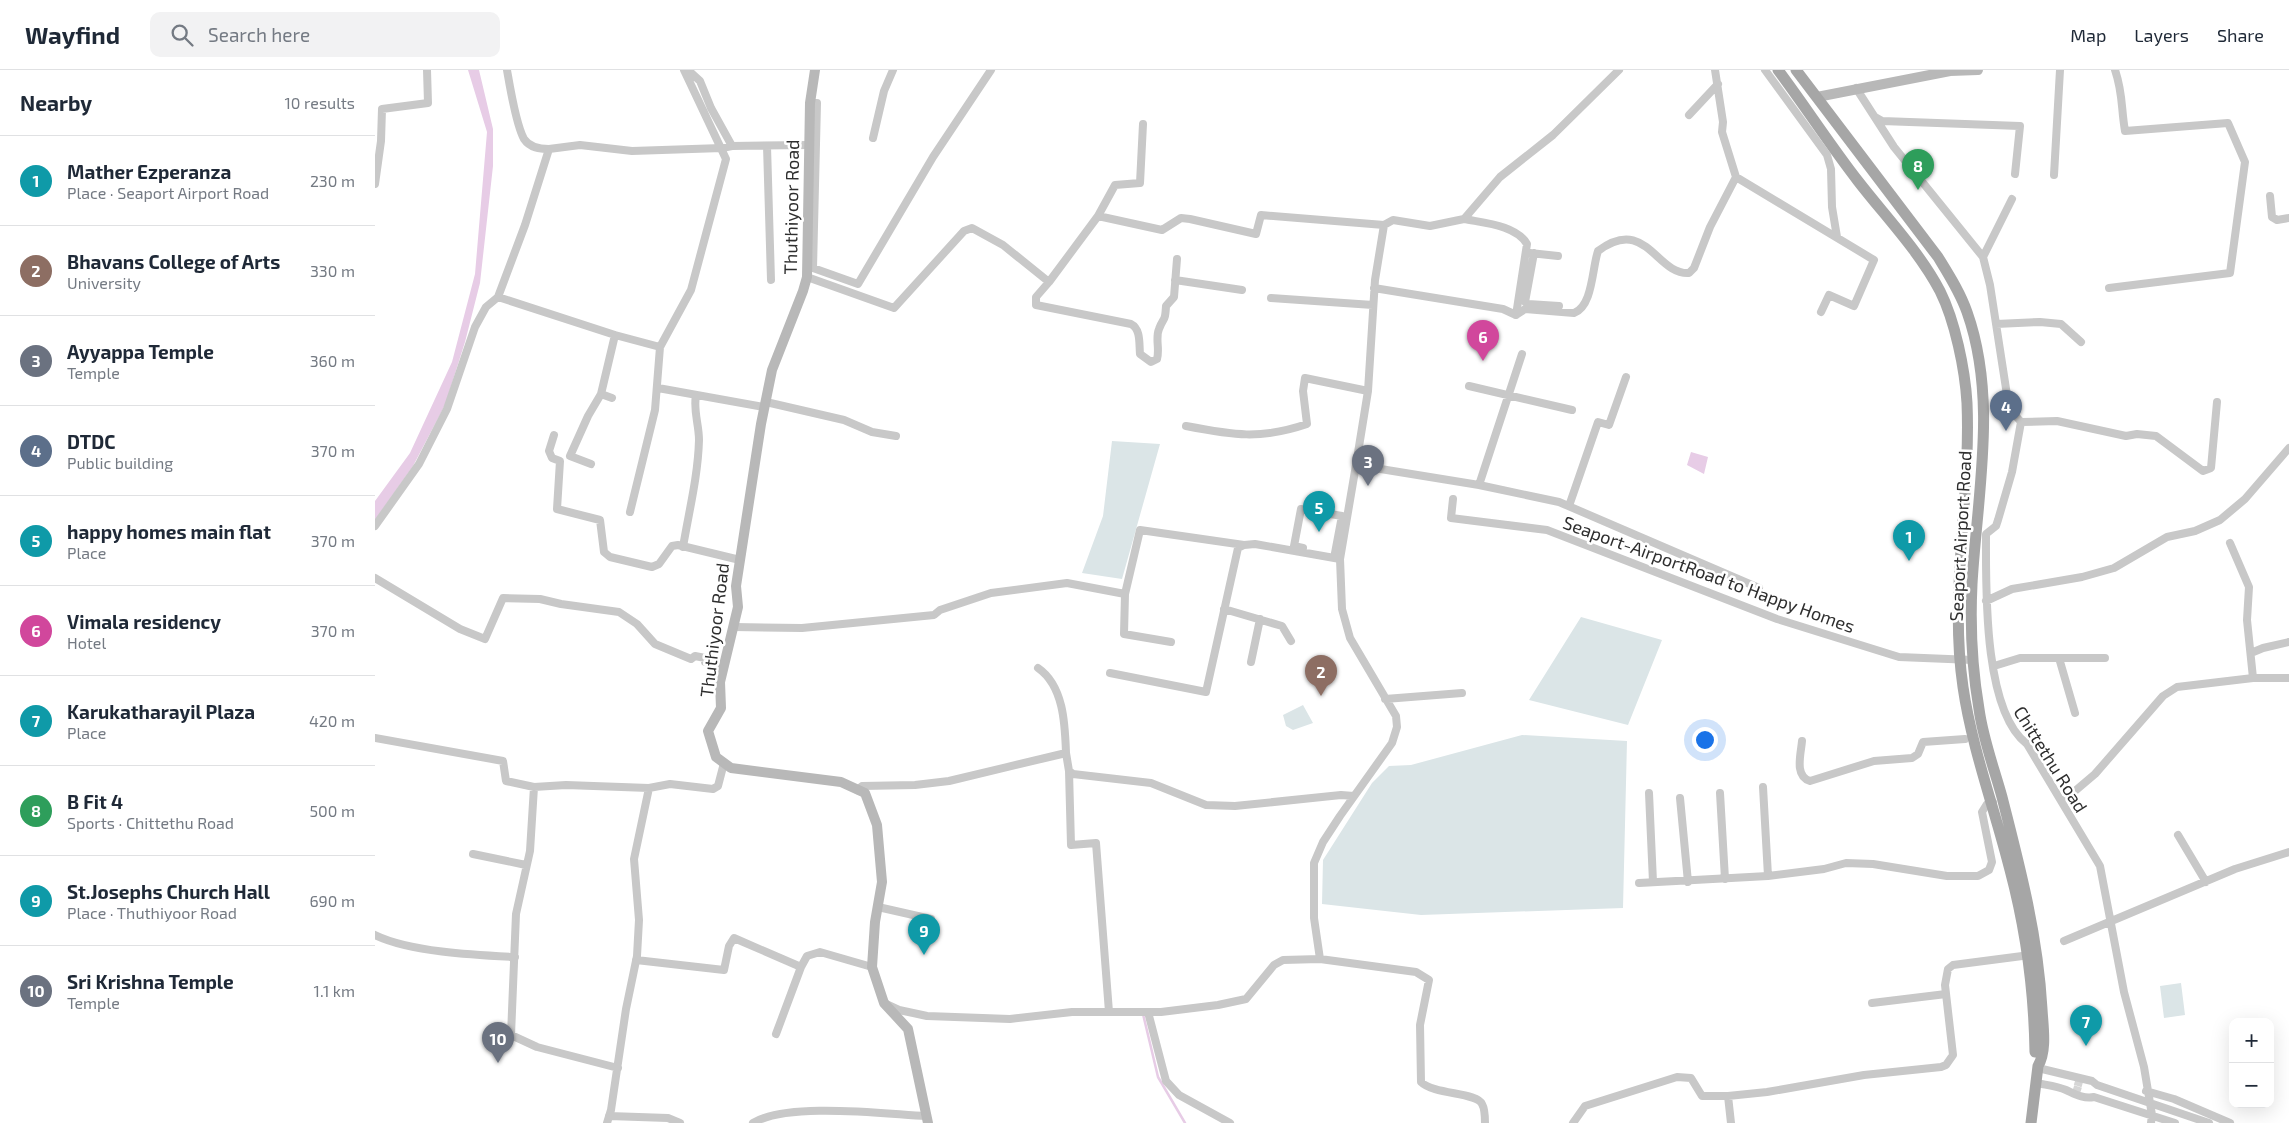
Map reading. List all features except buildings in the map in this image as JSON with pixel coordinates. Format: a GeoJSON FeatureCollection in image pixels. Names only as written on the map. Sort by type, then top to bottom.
{"type":"FeatureCollection","features":[{"type":"Feature","properties":{"kind":"main road","name":"Thuthiyoor Road"},"geometry":{"type":"LineString","coordinates":[[724,763],[716,757],[708,731],[721,708],[720,682],[738,606],[736,586],[772,370],[807,277],[810,103],[815,70]]}},
{"type":"Feature","properties":{"kind":"main road"},"geometry":{"type":"LineString","coordinates":[[1777,70],[1920,261],[1939,290],[1957,346],[1967,403],[1957,607],[1959,660],[1974,742],[1997,801]]}},
{"type":"Feature","properties":{"kind":"main road","name":"Seaport Airport Road"},"geometry":{"type":"LineString","coordinates":[[1796,70],[1938,257],[1956,286],[1967,312],[1975,345],[1984,401],[1981,534],[1972,606],[1973,660],[1979,710],[1997,801],[2023,877],[2042,1023],[2042,1060],[2038,1067]]}},
{"type":"Feature","properties":{"kind":"main road"},"geometry":{"type":"LineString","coordinates":[[1817,97],[1950,71],[1978,70]]}},
{"type":"Feature","properties":{"kind":"main road"},"geometry":{"type":"LineString","coordinates":[[1962,532],[1981,534]]}},
{"type":"Feature","properties":{"kind":"main road"},"geometry":{"type":"LineString","coordinates":[[724,763],[731,768],[841,782],[865,793],[877,825],[882,882],[877,907],[871,967],[884,1003],[908,1029],[919,1092],[927,1119]]}},
{"type":"Feature","properties":{"kind":"main road"},"geometry":{"type":"LineString","coordinates":[[2031,1123],[2038,1067],[2035,1060],[2033,955]]}},
{"type":"Feature","properties":{"kind":"street"},"geometry":{"type":"LineString","coordinates":[[375,184],[381,142],[379,109],[427,103],[427,70]]}},
{"type":"Feature","properties":{"kind":"street"},"geometry":{"type":"LineString","coordinates":[[507,70],[512,99],[525,140],[535,148],[549,149],[580,145],[632,151],[722,148],[731,146],[809,145]]}},
{"type":"Feature","properties":{"kind":"street"},"geometry":{"type":"LineString","coordinates":[[630,512],[651,433],[658,388],[660,347],[691,290],[726,159],[684,70]]}},
{"type":"Feature","properties":{"kind":"street"},"geometry":{"type":"LineString","coordinates":[[688,70],[700,81],[711,108],[731,146]]}},
{"type":"Feature","properties":{"kind":"street"},"geometry":{"type":"LineString","coordinates":[[873,138],[884,90],[893,70]]}},
{"type":"Feature","properties":{"kind":"street"},"geometry":{"type":"LineString","coordinates":[[810,103],[817,103],[813,268],[858,284],[933,157],[991,70]]}},
{"type":"Feature","properties":{"kind":"street"},"geometry":{"type":"LineString","coordinates":[[1464,219],[1500,177],[1553,134],[1619,70]]}},
{"type":"Feature","properties":{"kind":"street"},"geometry":{"type":"LineString","coordinates":[[1715,70],[1723,122],[1722,132],[1736,176],[1874,261],[1854,306],[1829,295],[1821,312]]}},
{"type":"Feature","properties":{"kind":"street"},"geometry":{"type":"LineString","coordinates":[[1765,70],[1827,155],[1831,169],[1832,207],[1837,238]]}},
{"type":"Feature","properties":{"kind":"street"},"geometry":{"type":"LineString","coordinates":[[2054,176],[2060,70]]}},
{"type":"Feature","properties":{"kind":"street"},"geometry":{"type":"LineString","coordinates":[[2109,288],[2229,272],[2245,162],[2228,124],[2125,131],[2122,88],[2115,70]]}},
{"type":"Feature","properties":{"kind":"street"},"geometry":{"type":"LineString","coordinates":[[1689,115],[1718,84]]}},
{"type":"Feature","properties":{"kind":"street"},"geometry":{"type":"LineString","coordinates":[[1856,88],[1894,147],[1983,257],[2009,408],[2021,422]]}},
{"type":"Feature","properties":{"kind":"street"},"geometry":{"type":"LineString","coordinates":[[1875,117],[1883,121],[2021,126],[2015,174]]}},
{"type":"Feature","properties":{"kind":"street"},"geometry":{"type":"LineString","coordinates":[[1143,124],[1140,183],[1115,185],[1097,216],[1037,297],[1036,305],[1131,324],[1135,326],[1138,334],[1140,354],[1151,362],[1157,359],[1159,330],[1167,318],[1166,306],[1174,297],[1177,260]]}},
{"type":"Feature","properties":{"kind":"street"},"geometry":{"type":"LineString","coordinates":[[767,146],[771,280]]}},
{"type":"Feature","properties":{"kind":"street"},"geometry":{"type":"LineString","coordinates":[[375,526],[426,450],[447,409],[475,327],[486,307],[498,296],[525,225],[549,149]]}},
{"type":"Feature","properties":{"kind":"street"},"geometry":{"type":"LineString","coordinates":[[1516,315],[1525,309],[1574,313],[1580,311],[1592,282],[1598,251],[1626,239],[1644,245],[1667,264],[1683,273],[1689,273],[1694,268],[1710,227],[1736,176]]}},
{"type":"Feature","properties":{"kind":"street"},"geometry":{"type":"LineString","coordinates":[[2270,196],[2271,217],[2277,220],[2289,218]]}},
{"type":"Feature","properties":{"kind":"street"},"geometry":{"type":"LineString","coordinates":[[1983,257],[2012,199]]}},
{"type":"Feature","properties":{"kind":"street"},"geometry":{"type":"LineString","coordinates":[[1097,216],[1162,230],[1181,218],[1190,218],[1256,234],[1261,215],[1384,224],[1393,220],[1430,226],[1464,219],[1509,229],[1523,237],[1530,253],[1525,302],[1528,304],[1559,306]]}},
{"type":"Feature","properties":{"kind":"street"},"geometry":{"type":"LineString","coordinates":[[1339,555],[1368,391],[1374,288],[1384,224]]}},
{"type":"Feature","properties":{"kind":"street"},"geometry":{"type":"LineString","coordinates":[[807,277],[894,308],[964,231],[972,228],[1003,245],[1049,282]]}},
{"type":"Feature","properties":{"kind":"street"},"geometry":{"type":"LineString","coordinates":[[1516,315],[1530,253]]}},
{"type":"Feature","properties":{"kind":"street"},"geometry":{"type":"LineString","coordinates":[[1530,253],[1558,256]]}},
{"type":"Feature","properties":{"kind":"street"},"geometry":{"type":"LineString","coordinates":[[1175,280],[1242,290]]}},
{"type":"Feature","properties":{"kind":"street"},"geometry":{"type":"LineString","coordinates":[[1374,288],[1503,309],[1516,315]]}},
{"type":"Feature","properties":{"kind":"street"},"geometry":{"type":"LineString","coordinates":[[498,296],[615,335],[660,347]]}},
{"type":"Feature","properties":{"kind":"street"},"geometry":{"type":"LineString","coordinates":[[1271,298],[1373,305]]}},
{"type":"Feature","properties":{"kind":"street"},"geometry":{"type":"LineString","coordinates":[[1996,324],[2040,322],[2061,324],[2081,342]]}},
{"type":"Feature","properties":{"kind":"street"},"geometry":{"type":"LineString","coordinates":[[591,464],[570,456],[588,416],[601,394],[615,335]]}},
{"type":"Feature","properties":{"kind":"street"},"geometry":{"type":"LineString","coordinates":[[1479,485],[1522,354]]}},
{"type":"Feature","properties":{"kind":"street"},"geometry":{"type":"LineString","coordinates":[[1569,506],[1599,422],[1609,425],[1626,377]]}},
{"type":"Feature","properties":{"kind":"street"},"geometry":{"type":"LineString","coordinates":[[1186,426],[1234,435],[1281,432],[1307,424],[1303,391],[1305,378],[1368,391]]}},
{"type":"Feature","properties":{"kind":"street"},"geometry":{"type":"LineString","coordinates":[[1469,386],[1507,397],[1572,410]]}},
{"type":"Feature","properties":{"kind":"street"},"geometry":{"type":"LineString","coordinates":[[658,388],[844,420],[872,432],[896,436]]}},
{"type":"Feature","properties":{"kind":"street"},"geometry":{"type":"LineString","coordinates":[[601,394],[612,398]]}},
{"type":"Feature","properties":{"kind":"street"},"geometry":{"type":"LineString","coordinates":[[683,546],[697,463],[699,438],[694,407],[696,395]]}},
{"type":"Feature","properties":{"kind":"street"},"geometry":{"type":"LineString","coordinates":[[2021,422],[2057,421],[2126,436],[2137,434],[2156,436],[2203,471],[2211,468],[2217,402]]}},
{"type":"Feature","properties":{"kind":"street"},"geometry":{"type":"LineString","coordinates":[[1981,534],[1996,526],[2012,472],[2021,422]]}},
{"type":"Feature","properties":{"kind":"street"},"geometry":{"type":"LineString","coordinates":[[554,435],[549,450],[552,458],[560,461],[557,508],[600,520],[604,552],[610,557],[652,566],[659,564],[672,546],[683,546],[740,560]]}},
{"type":"Feature","properties":{"kind":"street"},"geometry":{"type":"LineString","coordinates":[[1986,601],[2012,589],[2082,577],[2115,568],[2167,537],[2195,531],[2220,520],[2245,499],[2289,448]]}},
{"type":"Feature","properties":{"kind":"street"},"geometry":{"type":"LineString","coordinates":[[1356,465],[1479,485],[1559,502],[1759,588]]}},
{"type":"Feature","properties":{"kind":"street","name":"Seaport-AirportRoad to Happy Homes"},"geometry":{"type":"LineString","coordinates":[[1453,499],[1451,518],[1547,530],[1777,619],[1832,638],[1899,657],[1973,660]]}},
{"type":"Feature","properties":{"kind":"street"},"geometry":{"type":"LineString","coordinates":[[1320,959],[1315,918],[1314,863],[1323,842],[1393,743],[1397,727],[1396,716],[1350,638],[1342,610],[1339,555],[1342,516],[1301,509],[1295,546],[1339,555]]}},
{"type":"Feature","properties":{"kind":"street"},"geometry":{"type":"LineString","coordinates":[[1171,642],[1124,634],[1125,594],[1140,530],[1339,555]]}},
{"type":"Feature","properties":{"kind":"street","name":"Chittethu Road"},"geometry":{"type":"LineString","coordinates":[[1981,534],[1986,601],[2001,707],[2018,737],[2027,744],[2100,866],[2124,992],[2144,1067],[2152,1119]]}},
{"type":"Feature","properties":{"kind":"street"},"geometry":{"type":"LineString","coordinates":[[2230,543],[2249,587],[2247,620],[2253,678]]}},
{"type":"Feature","properties":{"kind":"street"},"geometry":{"type":"LineString","coordinates":[[1110,673],[1206,692],[1238,548],[1244,544]]}},
{"type":"Feature","properties":{"kind":"street"},"geometry":{"type":"LineString","coordinates":[[375,578],[460,629],[485,639],[503,598],[540,599],[561,604],[619,612],[637,624],[655,644],[691,659],[695,656],[705,658],[705,662],[724,668]]}},
{"type":"Feature","properties":{"kind":"street"},"geometry":{"type":"LineString","coordinates":[[733,627],[802,628],[934,615],[940,610],[991,593],[1067,584],[1125,594]]}},
{"type":"Feature","properties":{"kind":"street"},"geometry":{"type":"LineString","coordinates":[[1224,610],[1282,626],[1291,641]]}},
{"type":"Feature","properties":{"kind":"street"},"geometry":{"type":"LineString","coordinates":[[1251,662],[1260,619]]}},
{"type":"Feature","properties":{"kind":"street"},"geometry":{"type":"LineString","coordinates":[[2251,653],[2289,642]]}},
{"type":"Feature","properties":{"kind":"street"},"geometry":{"type":"LineString","coordinates":[[1994,666],[2020,658],[2105,658]]}},
{"type":"Feature","properties":{"kind":"street"},"geometry":{"type":"LineString","coordinates":[[2059,658],[2075,713]]}},
{"type":"Feature","properties":{"kind":"street"},"geometry":{"type":"LineString","coordinates":[[1038,668],[1046,673],[1062,707],[1065,723],[1065,753],[1069,771],[1071,845],[1096,843],[1109,1012]]}},
{"type":"Feature","properties":{"kind":"street"},"geometry":{"type":"LineString","coordinates":[[2062,802],[2095,774],[2163,696],[2177,688],[2253,678],[2289,678]]}},
{"type":"Feature","properties":{"kind":"street"},"geometry":{"type":"LineString","coordinates":[[1385,699],[1462,693]]}},
{"type":"Feature","properties":{"kind":"street"},"geometry":{"type":"LineString","coordinates":[[375,738],[503,761],[506,781],[535,787],[566,785],[649,788],[671,784],[713,789],[718,786],[724,763]]}},
{"type":"Feature","properties":{"kind":"street"},"geometry":{"type":"LineString","coordinates":[[1802,741],[1801,775],[1810,781],[1874,761],[1913,758],[1918,754],[1923,742],[1965,739]]}},
{"type":"Feature","properties":{"kind":"street"},"geometry":{"type":"LineString","coordinates":[[857,790],[862,786],[915,785],[949,781],[1065,753]]}},
{"type":"Feature","properties":{"kind":"street"},"geometry":{"type":"LineString","coordinates":[[1069,771],[1081,775],[1151,783],[1206,805],[1235,806],[1341,795],[1354,796]]}},
{"type":"Feature","properties":{"kind":"street"},"geometry":{"type":"LineString","coordinates":[[1763,786],[1768,876]]}},
{"type":"Feature","properties":{"kind":"street"},"geometry":{"type":"LineString","coordinates":[[535,787],[530,851],[517,914],[511,1035],[537,1047],[618,1068]]}},
{"type":"Feature","properties":{"kind":"street"},"geometry":{"type":"LineString","coordinates":[[649,788],[634,859],[639,920],[636,960],[608,1119],[668,1118],[680,1123]]}},
{"type":"Feature","properties":{"kind":"street"},"geometry":{"type":"LineString","coordinates":[[1649,793],[1653,882]]}},
{"type":"Feature","properties":{"kind":"street"},"geometry":{"type":"LineString","coordinates":[[1720,793],[1725,879]]}},
{"type":"Feature","properties":{"kind":"street"},"geometry":{"type":"LineString","coordinates":[[1680,798],[1688,882]]}},
{"type":"Feature","properties":{"kind":"street"},"geometry":{"type":"LineString","coordinates":[[1639,883],[1688,882],[1768,876],[1824,869],[1846,863],[1873,864],[1947,876],[1978,876],[1989,870],[1993,862],[1982,812],[1987,804],[1997,801]]}},
{"type":"Feature","properties":{"kind":"street"},"geometry":{"type":"LineString","coordinates":[[2178,835],[2206,882]]}},
{"type":"Feature","properties":{"kind":"street"},"geometry":{"type":"LineString","coordinates":[[2064,940],[2235,869],[2289,852]]}},
{"type":"Feature","properties":{"kind":"street"},"geometry":{"type":"LineString","coordinates":[[473,854],[526,865]]}},
{"type":"Feature","properties":{"kind":"street"},"geometry":{"type":"LineString","coordinates":[[877,907],[931,919]]}},
{"type":"Feature","properties":{"kind":"street"},"geometry":{"type":"LineString","coordinates":[[375,935],[399,944],[455,953],[515,958]]}},
{"type":"Feature","properties":{"kind":"street"},"geometry":{"type":"LineString","coordinates":[[636,960],[724,970],[729,946],[734,938],[801,967]]}},
{"type":"Feature","properties":{"kind":"street"},"geometry":{"type":"LineString","coordinates":[[776,1034],[801,967],[807,956],[820,952],[871,967]]}},
{"type":"Feature","properties":{"kind":"street"},"geometry":{"type":"LineString","coordinates":[[1573,1123],[1585,1106],[1677,1077],[1691,1078],[1702,1096],[1728,1096],[1767,1092],[1864,1074],[1933,1069],[1946,1065],[1953,1055],[1945,977],[1948,969],[1953,965],[2033,955]]}},
{"type":"Feature","properties":{"kind":"street"},"geometry":{"type":"LineString","coordinates":[[884,1003],[899,1010],[927,1016],[1010,1019],[1072,1012],[1148,1012],[1218,1006],[1246,999],[1274,966],[1283,960],[1320,959],[1416,972],[1429,980],[1420,1026],[1421,1082],[1426,1087],[1444,1093],[1478,1099],[1482,1103],[1485,1123]]}},
{"type":"Feature","properties":{"kind":"street"},"geometry":{"type":"LineString","coordinates":[[1872,1003],[1946,994]]}},
{"type":"Feature","properties":{"kind":"street"},"geometry":{"type":"LineString","coordinates":[[1148,1012],[1166,1080],[1179,1094],[1230,1123]]}},
{"type":"Feature","properties":{"kind":"street"},"geometry":{"type":"LineString","coordinates":[[2038,1067],[2059,1074],[2071,1084]]}},
{"type":"Feature","properties":{"kind":"street"},"geometry":{"type":"LineString","coordinates":[[2094,1097],[2088,1098],[2071,1094],[2071,1084],[2077,1076],[2092,1081],[2097,1085],[2209,1123]]}},
{"type":"Feature","properties":{"kind":"street"},"geometry":{"type":"LineString","coordinates":[[2037,1083],[2052,1086],[2071,1084]]}},
{"type":"Feature","properties":{"kind":"street"},"geometry":{"type":"LineString","coordinates":[[2097,1085],[2084,1088],[2094,1097],[2152,1119],[2175,1123]]}},
{"type":"Feature","properties":{"kind":"street"},"geometry":{"type":"LineString","coordinates":[[2147,1091],[2174,1099],[2231,1123]]}},
{"type":"Feature","properties":{"kind":"street"},"geometry":{"type":"LineString","coordinates":[[1728,1096],[1731,1123]]}},
{"type":"Feature","properties":{"kind":"street"},"geometry":{"type":"LineString","coordinates":[[753,1123],[762,1118],[798,1111],[927,1119]]}},
{"type":"Feature","properties":{"kind":"shaded area"},"geometry":{"type":"Polygon","coordinates":[[[468,70],[479,70],[493,129],[493,166],[480,283],[465,342],[445,405],[413,466],[375,520],[375,501],[410,453],[452,362],[475,274],[487,132],[468,70]]]}},
{"type":"Feature","properties":{"kind":"shaded area"},"geometry":{"type":"Polygon","coordinates":[[[1112,441],[1160,444],[1122,579],[1082,573],[1103,516],[1112,441]]]}},
{"type":"Feature","properties":{"kind":"shaded area"},"geometry":{"type":"Polygon","coordinates":[[[1691,452],[1708,457],[1704,474],[1687,465],[1691,452]]]}},
{"type":"Feature","properties":{"kind":"shaded area"},"geometry":{"type":"Polygon","coordinates":[[[1581,617],[1662,640],[1628,725],[1529,700],[1581,617]]]}},
{"type":"Feature","properties":{"kind":"shaded area"},"geometry":{"type":"Polygon","coordinates":[[[1303,705],[1313,723],[1293,730],[1286,726],[1283,715],[1303,705]]]}},
{"type":"Feature","properties":{"kind":"shaded area"},"geometry":{"type":"Polygon","coordinates":[[[1522,735],[1627,741],[1623,908],[1421,915],[1322,904],[1323,860],[1372,783],[1389,766],[1411,765],[1522,735]]]}},
{"type":"Feature","properties":{"kind":"shaded area"},"geometry":{"type":"Polygon","coordinates":[[[2181,983],[2185,1015],[2164,1018],[2160,986],[2181,983]]]}},
{"type":"Feature","properties":{"kind":"waterway"},"geometry":{"type":"LineString","coordinates":[[1143,1014],[1158,1077],[1185,1123]]}},
{"type":"Feature","properties":{"kind":"tunnel"},"geometry":{"type":"LineString","coordinates":[[2075,1081],[2085,1084]]}},
{"type":"Feature","properties":{"kind":"tunnel"},"geometry":{"type":"LineString","coordinates":[[2073,1089],[2082,1092]]}},
{"type":"Feature","properties":{"kind":"place","name":"B Fit 4"},"geometry":{"type":"Point","coordinates":[1918,190]}},
{"type":"Feature","properties":{"kind":"place","name":"Vimala residency"},"geometry":{"type":"Point","coordinates":[1483,361]}},
{"type":"Feature","properties":{"kind":"place","name":"DTDC"},"geometry":{"type":"Point","coordinates":[2006,431]}},
{"type":"Feature","properties":{"kind":"place","name":"Ayyappa Temple"},"geometry":{"type":"Point","coordinates":[1368,486]}},
{"type":"Feature","properties":{"kind":"place","name":"happy homes main flat"},"geometry":{"type":"Point","coordinates":[1319,532]}},
{"type":"Feature","properties":{"kind":"place","name":"Mather Ezperanza"},"geometry":{"type":"Point","coordinates":[1909,561]}},
{"type":"Feature","properties":{"kind":"place","name":"Bhavans College of Arts"},"geometry":{"type":"Point","coordinates":[1321,696]}},
{"type":"Feature","properties":{"kind":"place","name":"St.Josephs Church Hall"},"geometry":{"type":"Point","coordinates":[924,955]}},
{"type":"Feature","properties":{"kind":"place","name":"Karukatharayil Plaza"},"geometry":{"type":"Point","coordinates":[2086,1046]}},
{"type":"Feature","properties":{"kind":"place","name":"Sri Krishna Temple"},"geometry":{"type":"Point","coordinates":[498,1063]}}]}
